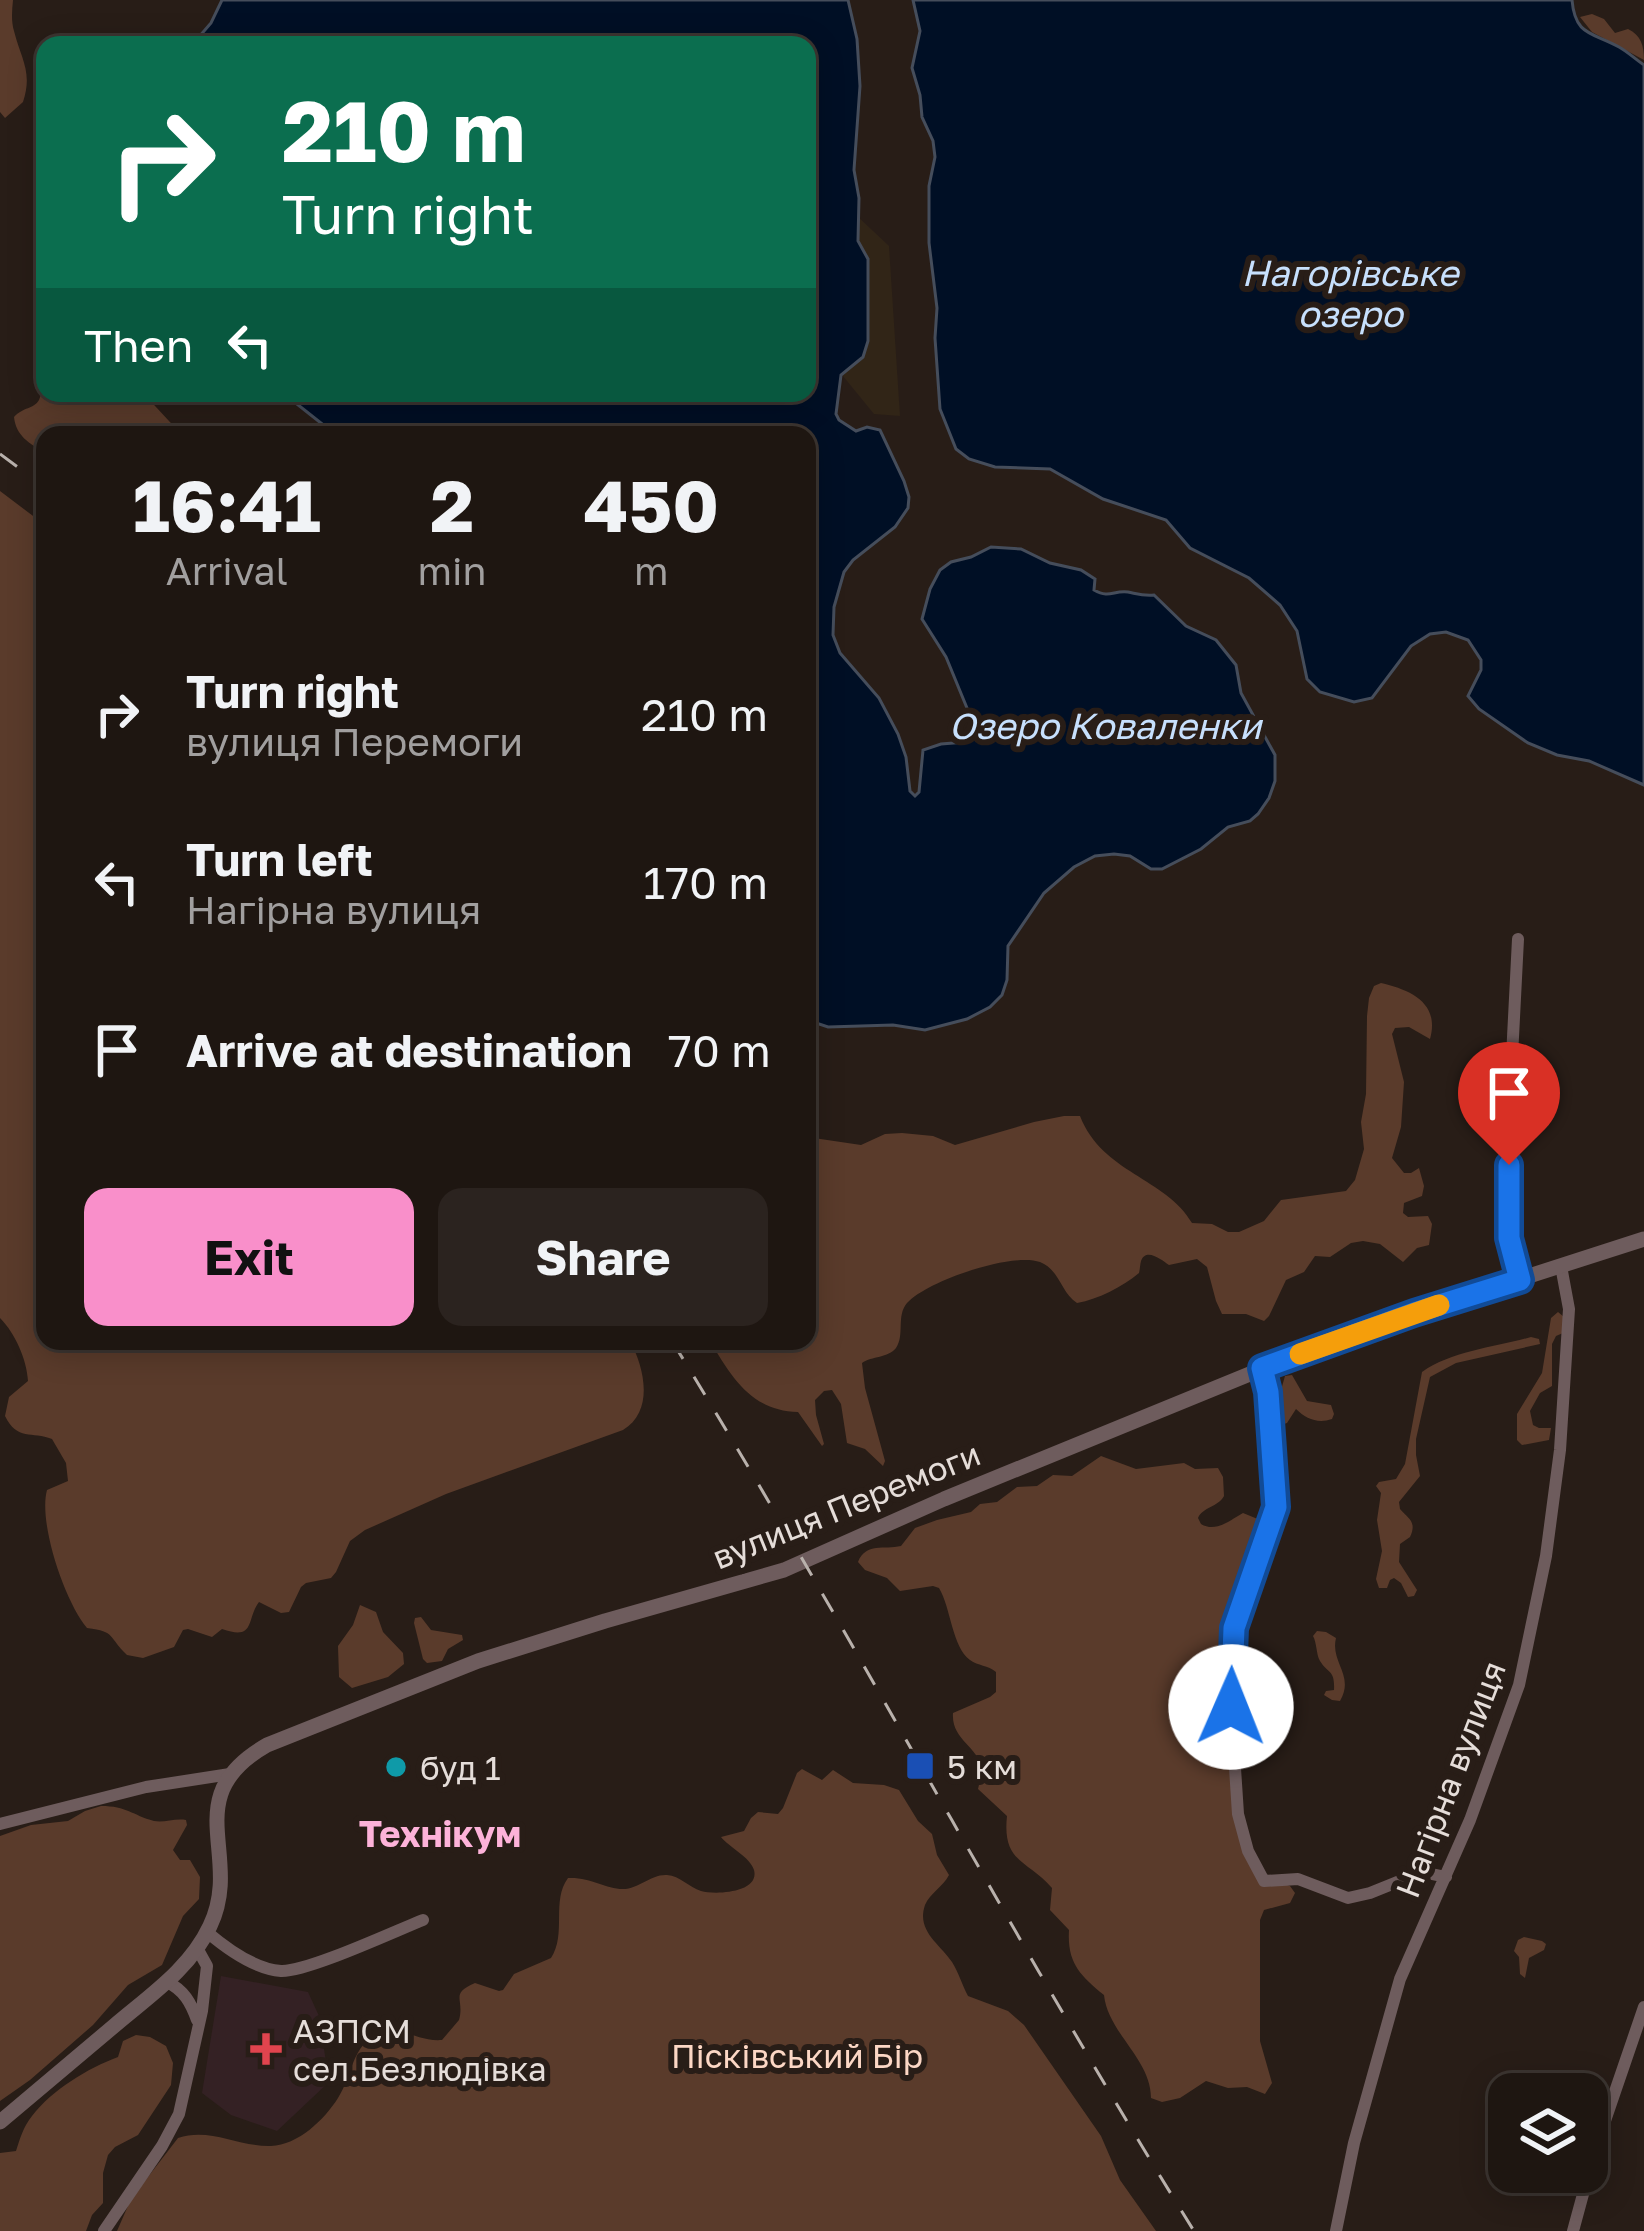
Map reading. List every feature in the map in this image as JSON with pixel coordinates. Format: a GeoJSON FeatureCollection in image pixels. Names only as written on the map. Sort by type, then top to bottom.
{"type":"FeatureCollection","features":[{"type":"Feature","properties":{"kind":"street"},"geometry":{"type":"LineString","coordinates":[[1518,939],[1508,1228],[1520,1280]]}},
{"type":"Feature","properties":{"kind":"street","name":"вулиця Перемоги"},"geometry":{"type":"LineString","coordinates":[[0,1825],[146,1787],[230,1774],[267,1745],[326,1720],[512,1650],[784,1570],[944,1498],[1262,1368],[1644,1239]]}},
{"type":"Feature","properties":{"kind":"street","name":"Нагірна вулиця"},"geometry":{"type":"LineString","coordinates":[[1336,2231],[1354,2143],[1400,1979],[1511,1711],[1543,1571],[1560,1450],[1569,1316],[1561,1266]]}},
{"type":"Feature","properties":{"kind":"street"},"geometry":{"type":"LineString","coordinates":[[1262,1368],[1276,1507],[1238,1612],[1231,1661],[1234,1767],[1244,1839],[1264,1881],[1298,1879],[1342,1898],[1370,1893],[1422,1872],[1446,1877]]}},
{"type":"Feature","properties":{"kind":"street"},"geometry":{"type":"LineString","coordinates":[[0,2122],[167,1982],[197,1948],[217,1908],[216,1810],[230,1774]]}},
{"type":"Feature","properties":{"kind":"street"},"geometry":{"type":"LineString","coordinates":[[207,1932],[260,1966],[287,1971],[422,1920]]}},
{"type":"Feature","properties":{"kind":"street"},"geometry":{"type":"LineString","coordinates":[[104,2231],[179,2114],[207,1966],[197,1948]]}},
{"type":"Feature","properties":{"kind":"street"},"geometry":{"type":"LineString","coordinates":[[167,1982],[192,2004],[199,2027]]}},
{"type":"Feature","properties":{"kind":"street"},"geometry":{"type":"LineString","coordinates":[[1573,2231],[1644,2007]]}},
{"type":"Feature","properties":{"kind":"shaded area"},"geometry":{"type":"Polygon","coordinates":[[[856,215],[889,246],[900,416],[874,414],[816,343],[816,311],[856,215]]]}},
{"type":"Feature","properties":{"kind":"shaded area","name":"АЗПСМ сел.Безлюдівка"},"geometry":{"type":"Polygon","coordinates":[[[221,1976],[308,1992],[319,2016],[329,2082],[277,2131],[231,2115],[202,2093],[221,1976]]]}},
{"type":"Feature","properties":{"kind":"green space"},"geometry":{"type":"Polygon","coordinates":[[[0,0],[13,0],[13,27],[27,82],[23,102],[5,118],[0,112],[0,0]]]}},
{"type":"Feature","properties":{"kind":"green space"},"geometry":{"type":"Polygon","coordinates":[[[1592,14],[1604,19],[1615,33],[1628,29],[1636,34],[1644,60],[1592,32],[1580,17],[1592,14]]]}},
{"type":"Feature","properties":{"kind":"green space"},"geometry":{"type":"Polygon","coordinates":[[[151,402],[174,426],[36,426],[36,447],[17,429],[14,417],[34,405],[151,402]]]}},
{"type":"Feature","properties":{"kind":"green space"},"geometry":{"type":"Polygon","coordinates":[[[0,491],[36,518],[36,1350],[634,1350],[643,1376],[643,1401],[633,1422],[623,1430],[446,1494],[365,1530],[350,1541],[331,1578],[301,1587],[289,1612],[259,1602],[245,1630],[222,1629],[212,1637],[183,1630],[174,1647],[143,1658],[127,1655],[108,1633],[87,1628],[70,1600],[55,1562],[45,1504],[47,1490],[68,1481],[66,1463],[52,1439],[20,1432],[5,1416],[9,1397],[28,1381],[19,1347],[0,1318],[0,491]]]}},
{"type":"Feature","properties":{"kind":"green space"},"geometry":{"type":"Polygon","coordinates":[[[1381,983],[1403,990],[1420,1000],[1431,1016],[1430,1039],[1409,1027],[1395,1028],[1392,1034],[1404,1082],[1401,1127],[1392,1158],[1404,1173],[1419,1168],[1424,1186],[1422,1196],[1404,1203],[1403,1213],[1428,1216],[1432,1224],[1429,1245],[1417,1248],[1403,1262],[1380,1244],[1363,1241],[1330,1257],[1315,1256],[1304,1272],[1286,1280],[1264,1321],[1246,1314],[1222,1314],[1207,1267],[1197,1259],[1169,1265],[1146,1255],[1139,1273],[1118,1288],[1077,1303],[1040,1262],[1010,1261],[950,1278],[907,1303],[893,1351],[862,1363],[883,1466],[865,1449],[847,1443],[841,1404],[832,1390],[815,1400],[822,1446],[798,1412],[768,1406],[745,1390],[716,1350],[816,1350],[816,1138],[861,1145],[885,1134],[902,1133],[933,1136],[955,1145],[1034,1122],[1080,1116],[1103,1150],[1167,1195],[1192,1223],[1212,1224],[1228,1232],[1264,1221],[1281,1200],[1346,1191],[1355,1180],[1364,1149],[1361,1122],[1367,1016],[1374,986],[1381,983]]]}},
{"type":"Feature","properties":{"kind":"green space"},"geometry":{"type":"Polygon","coordinates":[[[1558,1312],[1564,1317],[1563,1333],[1552,1344],[1552,1386],[1540,1393],[1530,1411],[1533,1425],[1551,1428],[1549,1440],[1522,1445],[1517,1440],[1517,1414],[1542,1373],[1551,1318],[1558,1312]]]}},
{"type":"Feature","properties":{"kind":"green space"},"geometry":{"type":"Polygon","coordinates":[[[1531,1337],[1540,1344],[1456,1363],[1430,1377],[1416,1439],[1420,1476],[1399,1502],[1413,1528],[1400,1544],[1399,1562],[1417,1590],[1408,1597],[1394,1578],[1387,1588],[1379,1588],[1381,1493],[1376,1486],[1396,1479],[1405,1464],[1422,1372],[1460,1354],[1531,1337]]]}},
{"type":"Feature","properties":{"kind":"green space"},"geometry":{"type":"Polygon","coordinates":[[[1292,1375],[1307,1401],[1331,1405],[1332,1419],[1312,1420],[1296,1409],[1284,1424],[1281,1390],[1285,1376],[1292,1375]]]}},
{"type":"Feature","properties":{"kind":"green space"},"geometry":{"type":"Polygon","coordinates":[[[1101,1456],[1136,1469],[1184,1463],[1195,1469],[1218,1468],[1224,1496],[1200,1514],[1201,1524],[1217,1526],[1243,1513],[1265,1522],[1241,1585],[1238,1711],[1230,1753],[1257,1875],[1290,1886],[1295,1893],[1290,1903],[1264,1910],[1260,1920],[1260,2041],[1272,2083],[1265,2094],[1206,2081],[1180,2098],[1162,2102],[1151,2098],[1144,2071],[1113,2022],[1104,1995],[1073,1960],[1069,1930],[1050,1910],[1052,1888],[1012,1852],[1007,1816],[978,1789],[980,1761],[956,1730],[953,1713],[996,1692],[996,1672],[964,1654],[939,1588],[900,1591],[858,1562],[871,1549],[901,1546],[915,1528],[971,1512],[980,1504],[997,1502],[1017,1487],[1037,1486],[1053,1475],[1072,1476],[1101,1456]]]}},
{"type":"Feature","properties":{"kind":"green space"},"geometry":{"type":"Polygon","coordinates":[[[360,1605],[376,1612],[383,1632],[403,1653],[404,1664],[388,1677],[352,1688],[339,1677],[338,1646],[360,1605]]]}},
{"type":"Feature","properties":{"kind":"green space"},"geometry":{"type":"Polygon","coordinates":[[[421,1617],[431,1630],[462,1635],[463,1640],[448,1649],[442,1661],[423,1659],[414,1623],[421,1617]]]}},
{"type":"Feature","properties":{"kind":"green space"},"geometry":{"type":"Polygon","coordinates":[[[1317,1631],[1336,1638],[1345,1684],[1340,1701],[1324,1695],[1334,1690],[1334,1683],[1319,1658],[1313,1636],[1317,1631]]]}},
{"type":"Feature","properties":{"kind":"green space","name":"Пісківський Бір"},"geometry":{"type":"Polygon","coordinates":[[[802,1769],[822,1780],[833,1770],[853,1783],[899,1790],[932,1834],[949,1875],[925,1905],[926,1930],[952,1962],[968,1996],[1008,2011],[1024,2025],[1101,2136],[1120,2180],[1156,2231],[117,2231],[131,2199],[178,2138],[202,2135],[271,2146],[291,2141],[318,2123],[332,2106],[360,2049],[375,2032],[442,2040],[459,2020],[460,1994],[467,1987],[475,1983],[503,1990],[514,1974],[551,1958],[558,1939],[560,1897],[568,1878],[623,1889],[667,1875],[716,1893],[750,1884],[752,1865],[721,1837],[744,1831],[758,1812],[778,1814],[802,1769]]]}},
{"type":"Feature","properties":{"kind":"green space"},"geometry":{"type":"Polygon","coordinates":[[[101,1806],[154,1821],[186,1820],[173,1850],[180,1860],[190,1860],[200,1877],[199,1899],[183,1916],[162,1965],[128,1985],[93,2025],[0,2101],[0,1836],[31,1825],[68,1821],[101,1806]]]}},
{"type":"Feature","properties":{"kind":"green space"},"geometry":{"type":"Polygon","coordinates":[[[1524,1937],[1546,1944],[1529,1958],[1525,1978],[1514,1951],[1524,1937]]]}},
{"type":"Feature","properties":{"kind":"green space"},"geometry":{"type":"Polygon","coordinates":[[[136,2035],[166,2046],[173,2063],[171,2085],[138,2135],[108,2155],[103,2203],[86,2231],[0,2231],[0,2153],[16,2151],[29,2120],[50,2097],[118,2057],[123,2041],[136,2035]]]}},
{"type":"Feature","properties":{"kind":"water","name":"Озеро Коваленки"},"geometry":{"type":"Polygon","coordinates":[[[222,0],[848,0],[860,86],[854,170],[858,241],[868,259],[868,341],[863,357],[841,375],[836,414],[856,431],[880,430],[909,497],[908,508],[895,527],[844,572],[834,607],[833,635],[840,653],[879,698],[898,734],[915,796],[923,750],[966,742],[976,730],[946,657],[922,619],[940,570],[991,547],[1021,549],[1050,563],[1081,570],[1095,579],[1094,590],[1099,593],[1154,595],[1186,626],[1216,640],[1236,665],[1241,693],[1275,755],[1275,781],[1258,814],[1228,827],[1201,849],[1162,869],[1114,854],[1095,856],[1074,867],[1044,893],[1008,946],[1002,995],[967,1019],[925,1030],[816,1023],[816,426],[325,426],[294,402],[816,402],[816,36],[200,36],[222,0]]]}},
{"type":"Feature","properties":{"kind":"water","name":"Нагорівське озеро"},"geometry":{"type":"Polygon","coordinates":[[[913,0],[1572,0],[1581,27],[1644,65],[1644,785],[1589,761],[1528,743],[1479,709],[1468,696],[1481,660],[1468,640],[1446,632],[1430,634],[1411,646],[1372,698],[1354,702],[1320,692],[1307,679],[1297,631],[1280,605],[1249,578],[1190,548],[1166,520],[1103,499],[1050,469],[995,467],[969,459],[956,449],[940,409],[937,308],[929,243],[929,186],[935,157],[912,68],[920,31],[913,0]]]}},
{"type":"Feature","properties":{"kind":"railway"},"geometry":{"type":"LineString","coordinates":[[0,454],[36,480]]}},
{"type":"Feature","properties":{"kind":"railway"},"geometry":{"type":"LineString","coordinates":[[677,1350],[1194,2231]]}},
{"type":"Feature","properties":{"kind":"slow traffic"},"geometry":{"type":"LineString","coordinates":[[1300,1354],[1439,1305]]}},
{"type":"Feature","properties":{"kind":"place","name":"5 км"},"geometry":{"type":"Point","coordinates":[920,1766]}},
{"type":"Feature","properties":{"kind":"place","name":"буд 1"},"geometry":{"type":"Point","coordinates":[396,1767]}},
{"type":"Feature","properties":{"kind":"place","name":"АЗПСМ сел.Безлюдівка"},"geometry":{"type":"Point","coordinates":[266,2049]}},
{"type":"Feature","properties":{"kind":"district","name":"Технікум"},"geometry":{"type":"Point","coordinates":[440,1833]}},
{"type":"Feature","properties":{"kind":"route"},"geometry":{"type":"LineString","coordinates":[[1231,1707],[1234,1628],[1276,1507],[1262,1368],[1520,1280],[1509,1238],[1509,1165]]}}]}
